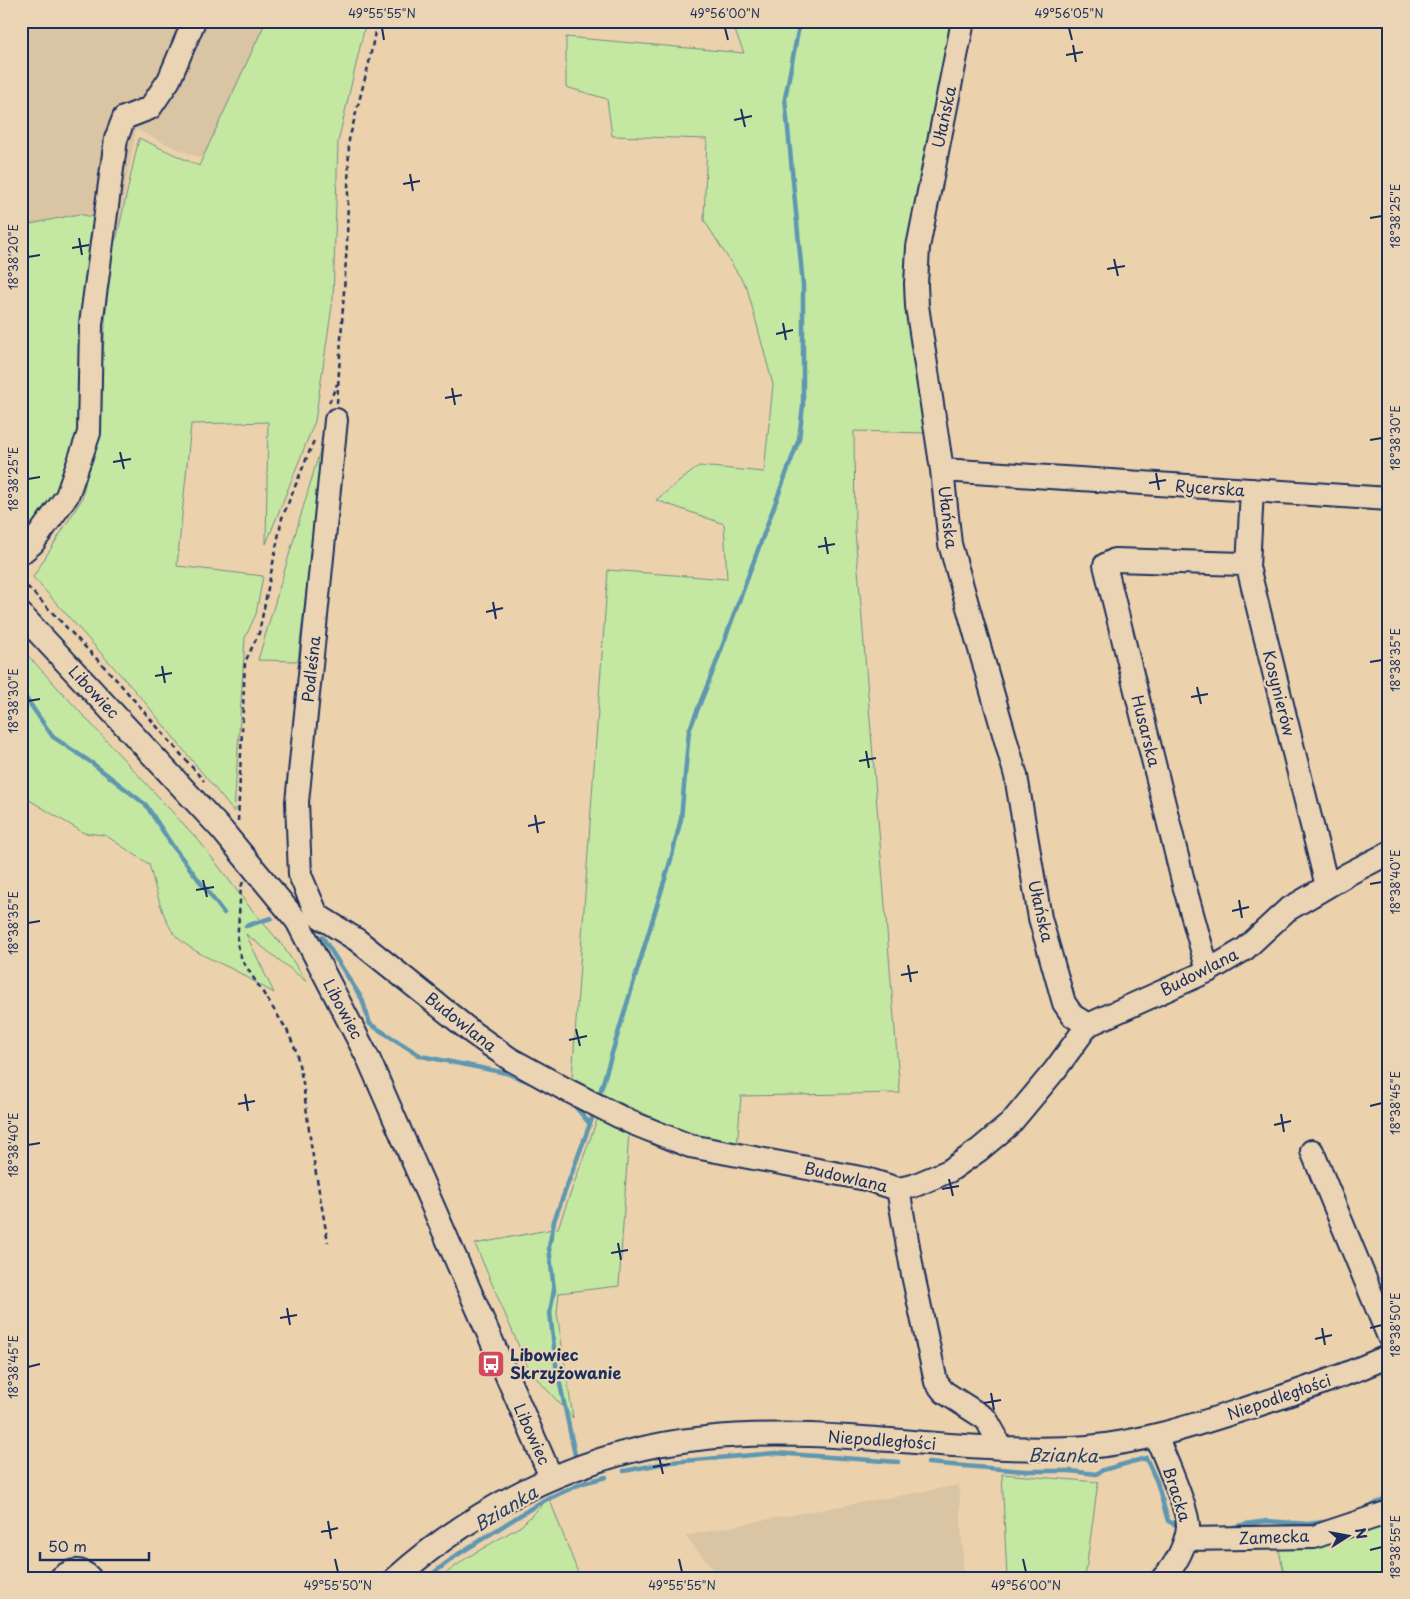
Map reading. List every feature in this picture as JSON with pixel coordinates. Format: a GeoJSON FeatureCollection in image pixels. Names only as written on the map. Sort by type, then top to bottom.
{"type":"FeatureCollection","features":[{"type":"Feature","properties":{"kind":"street"},"geometry":{"type":"LineString","coordinates":[[21,553],[33,543],[67,496],[89,433],[91,324],[116,139],[124,118],[150,108],[165,87],[194,21]]}},
{"type":"Feature","properties":{"kind":"street","name":"Ułańska"},"geometry":{"type":"LineString","coordinates":[[963,21],[918,247],[917,306],[942,470],[950,544],[1016,776],[1040,918],[1064,1003],[1073,1016],[1088,1025]]}},
{"type":"Feature","properties":{"kind":"street","name":"Podleśna"},"geometry":{"type":"LineString","coordinates":[[307,918],[300,875],[297,802],[331,415]]}},
{"type":"Feature","properties":{"kind":"street","name":"Rycerska"},"geometry":{"type":"LineString","coordinates":[[942,470],[1389,499]]}},
{"type":"Feature","properties":{"kind":"street","name":"Kosynierów"},"geometry":{"type":"LineString","coordinates":[[1252,490],[1248,567],[1327,886]]}},
{"type":"Feature","properties":{"kind":"street","name":"Husarska"},"geometry":{"type":"LineString","coordinates":[[1208,971],[1184,885],[1105,565],[1115,560],[1243,564],[1248,567]]}},
{"type":"Feature","properties":{"kind":"street","name":"Libowiec"},"geometry":{"type":"LineString","coordinates":[[21,614],[222,830],[250,864],[307,918],[551,1477]]}},
{"type":"Feature","properties":{"kind":"street","name":"Budowlana"},"geometry":{"type":"LineString","coordinates":[[307,918],[357,940],[473,1033],[510,1059],[630,1122],[690,1146],[866,1178],[898,1189],[914,1186],[949,1171],[980,1150],[1010,1124],[1055,1070],[1088,1025],[1208,971],[1245,948],[1287,910],[1389,853]]}},
{"type":"Feature","properties":{"kind":"street"},"geometry":{"type":"LineString","coordinates":[[1312,1151],[1389,1337]]}},
{"type":"Feature","properties":{"kind":"street"},"geometry":{"type":"LineString","coordinates":[[898,1189],[913,1275],[936,1382],[944,1392],[986,1419],[995,1434],[998,1447]]}},
{"type":"Feature","properties":{"kind":"street","name":"Niepodległości"},"geometry":{"type":"LineString","coordinates":[[396,1578],[424,1553],[472,1520],[551,1477],[638,1449],[689,1440],[770,1434],[1043,1449],[1089,1447],[1156,1436],[1196,1425],[1298,1392],[1389,1356]]}},
{"type":"Feature","properties":{"kind":"street","name":"Bracka"},"geometry":{"type":"LineString","coordinates":[[1156,1436],[1180,1498],[1188,1525],[1186,1539],[1174,1568],[1163,1578]]}},
{"type":"Feature","properties":{"kind":"street","name":"Zamecka"},"geometry":{"type":"LineString","coordinates":[[1186,1539],[1314,1537],[1389,1512]]}},
{"type":"Feature","properties":{"kind":"street"},"geometry":{"type":"LineString","coordinates":[[61,1578],[69,1572],[77,1570],[85,1572],[90,1578]]}},
{"type":"Feature","properties":{"kind":"path"},"geometry":{"type":"LineString","coordinates":[[331,415],[337,384],[347,243],[349,140],[370,63],[377,21]]}},
{"type":"Feature","properties":{"kind":"path"},"geometry":{"type":"LineString","coordinates":[[331,415],[337,384]]}},
{"type":"Feature","properties":{"kind":"path"},"geometry":{"type":"LineString","coordinates":[[236,847],[245,662],[258,633],[282,518],[315,437]]}},
{"type":"Feature","properties":{"kind":"path"},"geometry":{"type":"LineString","coordinates":[[250,864],[240,887],[237,942],[242,960],[287,1030],[296,1051],[303,1083],[312,1153],[328,1242]]}},
{"type":"Feature","properties":{"kind":"shaded area"},"geometry":{"type":"Polygon","coordinates":[[[21,21],[265,21],[203,159],[136,129],[119,225],[79,214],[21,226],[21,21]]]}},
{"type":"Feature","properties":{"kind":"shaded area"},"geometry":{"type":"Polygon","coordinates":[[[959,1485],[964,1578],[713,1578],[712,1568],[685,1536],[769,1519],[959,1485]]]}},
{"type":"Feature","properties":{"kind":"green space"},"geometry":{"type":"Polygon","coordinates":[[[266,21],[366,21],[338,142],[333,299],[315,421],[266,544],[268,422],[191,424],[177,566],[263,576],[256,614],[245,638],[234,812],[144,701],[33,577],[82,499],[99,416],[110,249],[117,237],[139,138],[199,166],[266,21]]]}},
{"type":"Feature","properties":{"kind":"green space"},"geometry":{"type":"Polygon","coordinates":[[[731,21],[952,21],[912,220],[907,280],[907,308],[924,433],[854,431],[855,532],[900,1093],[741,1096],[737,1148],[674,1127],[601,1094],[572,1078],[608,570],[727,579],[724,524],[656,500],[699,466],[764,472],[773,385],[747,288],[704,220],[707,139],[612,136],[607,99],[566,87],[566,37],[744,53],[731,21]]]}},
{"type":"Feature","properties":{"kind":"green space"},"geometry":{"type":"Polygon","coordinates":[[[79,214],[96,218],[78,438],[56,500],[21,539],[21,226],[79,214]]]}},
{"type":"Feature","properties":{"kind":"green space"},"geometry":{"type":"Polygon","coordinates":[[[324,437],[298,661],[258,660],[324,437]]]}},
{"type":"Feature","properties":{"kind":"green space"},"geometry":{"type":"Polygon","coordinates":[[[21,648],[200,842],[248,905],[282,945],[307,982],[246,934],[274,993],[188,946],[176,936],[167,922],[149,864],[105,835],[84,833],[21,795],[21,648]]]}},
{"type":"Feature","properties":{"kind":"green space"},"geometry":{"type":"Polygon","coordinates":[[[598,1117],[629,1131],[619,1286],[559,1293],[557,1313],[573,1418],[529,1370],[475,1244],[558,1228],[598,1117]]]}},
{"type":"Feature","properties":{"kind":"green space"},"geometry":{"type":"Polygon","coordinates":[[[1002,1474],[1098,1482],[1085,1578],[1007,1578],[1002,1474]]]}},
{"type":"Feature","properties":{"kind":"green space"},"geometry":{"type":"Polygon","coordinates":[[[549,1498],[580,1578],[440,1578],[468,1557],[521,1526],[549,1498]]]}},
{"type":"Feature","properties":{"kind":"green space"},"geometry":{"type":"Polygon","coordinates":[[[1381,1527],[1389,1578],[1285,1578],[1278,1546],[1317,1545],[1381,1527]]]}},
{"type":"Feature","properties":{"kind":"waterway"},"geometry":{"type":"LineString","coordinates":[[599,1096],[671,859],[681,819],[689,731],[799,439],[803,405],[803,285],[785,98],[800,21]]}},
{"type":"Feature","properties":{"kind":"waterway"},"geometry":{"type":"LineString","coordinates":[[21,691],[53,737],[92,763],[146,805],[172,845],[224,913]]}},
{"type":"Feature","properties":{"kind":"waterway"},"geometry":{"type":"LineString","coordinates":[[246,926],[271,918]]}},
{"type":"Feature","properties":{"kind":"waterway"},"geometry":{"type":"LineString","coordinates":[[317,936],[323,938],[362,999],[370,1024],[421,1056],[506,1073],[532,1083]]}},
{"type":"Feature","properties":{"kind":"waterway"},"geometry":{"type":"LineString","coordinates":[[573,1104],[590,1124]]}},
{"type":"Feature","properties":{"kind":"waterway"},"geometry":{"type":"LineString","coordinates":[[575,1455],[556,1365],[550,1312],[554,1290],[549,1247],[554,1221],[594,1113]]}},
{"type":"Feature","properties":{"kind":"waterway","name":"Bzianka"},"geometry":{"type":"LineString","coordinates":[[624,1471],[671,1462],[775,1453],[898,1462]]}},
{"type":"Feature","properties":{"kind":"waterway","name":"Bzianka"},"geometry":{"type":"LineString","coordinates":[[928,1463],[1025,1471],[1070,1471],[1096,1474],[1103,1470],[1146,1458],[1157,1482],[1168,1521],[1180,1527]]}},
{"type":"Feature","properties":{"kind":"waterway","name":"Bzianka"},"geometry":{"type":"LineString","coordinates":[[427,1578],[457,1555],[541,1502],[583,1483],[606,1477]]}},
{"type":"Feature","properties":{"kind":"waterway","name":"Bzianka"},"geometry":{"type":"LineString","coordinates":[[1364,1510],[1382,1500],[1389,1492]]}},
{"type":"Feature","properties":{"kind":"waterway","name":"Bzianka"},"geometry":{"type":"LineString","coordinates":[[1230,1528],[1267,1521],[1308,1524],[1331,1521]]}},
{"type":"Feature","properties":{"kind":"place","name":"Libowiec Skrzyżowanie"},"geometry":{"type":"Point","coordinates":[491,1364]}}]}
